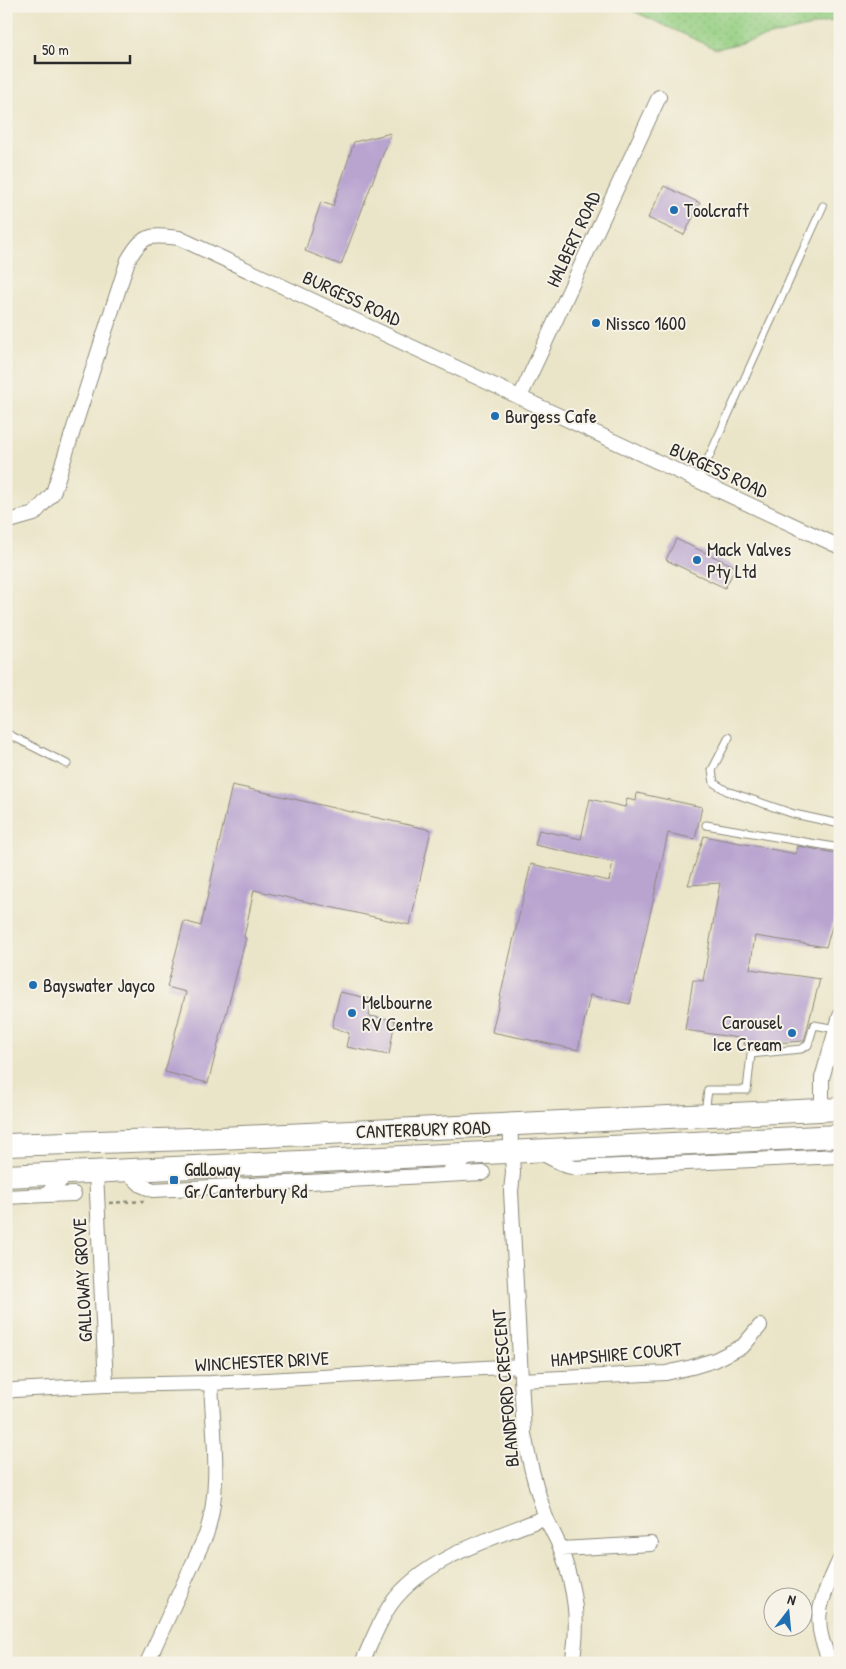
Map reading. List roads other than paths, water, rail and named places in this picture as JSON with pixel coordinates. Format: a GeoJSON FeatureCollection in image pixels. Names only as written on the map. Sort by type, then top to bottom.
{"type":"FeatureCollection","features":[{"type":"Feature","properties":{"kind":"main road","name":"CANTERBURY ROAD"},"geometry":{"type":"LineString","coordinates":[[6,1145],[506,1126],[831,1110]]}},
{"type":"Feature","properties":{"kind":"main road","name":"CANTERBURY ROAD"},"geometry":{"type":"LineString","coordinates":[[6,1176],[71,1184],[96,1172],[125,1170],[840,1136]]}},
{"type":"Feature","properties":{"kind":"main road"},"geometry":{"type":"LineString","coordinates":[[95,1142],[96,1172]]}},
{"type":"Feature","properties":{"kind":"street","name":"HALBERT ROAD"},"geometry":{"type":"LineString","coordinates":[[520,397],[659,97]]}},
{"type":"Feature","properties":{"kind":"street","name":"BURGESS ROAD"},"geometry":{"type":"LineString","coordinates":[[6,518],[13,520],[34,514],[53,493],[128,260],[137,244],[152,235],[179,238],[840,547]]}},
{"type":"Feature","properties":{"kind":"street"},"geometry":{"type":"LineString","coordinates":[[831,1110],[822,1078],[840,1016]]}},
{"type":"Feature","properties":{"kind":"street","name":"BLANDFORD CRESCENT"},"geometry":{"type":"LineString","coordinates":[[506,1126],[508,1151],[513,1173],[511,1191],[524,1434],[530,1470],[546,1517],[561,1549],[575,1599],[577,1630],[572,1663]]}},
{"type":"Feature","properties":{"kind":"street","name":"CANTERBURY ROAD"},"geometry":{"type":"LineString","coordinates":[[536,1150],[567,1166],[576,1168],[840,1156]]}},
{"type":"Feature","properties":{"kind":"street","name":"CANTERBURY ROAD"},"geometry":{"type":"LineString","coordinates":[[445,1175],[473,1153]]}},
{"type":"Feature","properties":{"kind":"street"},"geometry":{"type":"LineString","coordinates":[[125,1170],[141,1185],[153,1190],[483,1173]]}},
{"type":"Feature","properties":{"kind":"street","name":"GALLOWAY GROVE"},"geometry":{"type":"LineString","coordinates":[[96,1172],[106,1385]]}},
{"type":"Feature","properties":{"kind":"street"},"geometry":{"type":"LineString","coordinates":[[46,1195],[71,1184]]}},
{"type":"Feature","properties":{"kind":"street","name":"CANTERBURY ROAD"},"geometry":{"type":"LineString","coordinates":[[6,1197],[46,1195],[71,1184]]}},
{"type":"Feature","properties":{"kind":"street","name":"HAMPSHIRE COURT"},"geometry":{"type":"LineString","coordinates":[[521,1380],[666,1373],[714,1360],[743,1346],[760,1326]]}},
{"type":"Feature","properties":{"kind":"street","name":"WINCHESTER DRIVE"},"geometry":{"type":"LineString","coordinates":[[6,1392],[106,1385],[212,1382],[520,1366]]}},
{"type":"Feature","properties":{"kind":"street"},"geometry":{"type":"LineString","coordinates":[[147,1663],[206,1535],[212,1513],[215,1474],[212,1382]]}},
{"type":"Feature","properties":{"kind":"street"},"geometry":{"type":"LineString","coordinates":[[362,1663],[390,1605],[406,1587],[454,1554],[546,1517]]}},
{"type":"Feature","properties":{"kind":"street"},"geometry":{"type":"LineString","coordinates":[[561,1549],[651,1544]]}},
{"type":"Feature","properties":{"kind":"street"},"geometry":{"type":"LineString","coordinates":[[831,1663],[820,1636],[818,1624],[820,1605],[840,1559]]}},
{"type":"Feature","properties":{"kind":"lane"},"geometry":{"type":"LineString","coordinates":[[698,480],[823,206]]}},
{"type":"Feature","properties":{"kind":"lane"},"geometry":{"type":"LineString","coordinates":[[6,733],[67,764]]}},
{"type":"Feature","properties":{"kind":"lane"},"geometry":{"type":"LineString","coordinates":[[729,737],[712,770],[714,783],[719,787],[794,814],[840,824]]}},
{"type":"Feature","properties":{"kind":"lane"},"geometry":{"type":"LineString","coordinates":[[706,825],[840,848]]}},
{"type":"Feature","properties":{"kind":"lane"},"geometry":{"type":"LineString","coordinates":[[704,1116],[708,1090],[747,1090],[751,1054],[801,1049],[808,1045],[814,1025],[836,1029]]}},
{"type":"Feature","properties":{"kind":"place","name":"Toolcraft"},"geometry":{"type":"Point","coordinates":[674,210]}},
{"type":"Feature","properties":{"kind":"place","name":"Nissco 1600"},"geometry":{"type":"Point","coordinates":[596,323]}},
{"type":"Feature","properties":{"kind":"place","name":"Burgess Cafe"},"geometry":{"type":"Point","coordinates":[495,416]}},
{"type":"Feature","properties":{"kind":"place","name":"Mack Valves Pty Ltd"},"geometry":{"type":"Point","coordinates":[697,560]}},
{"type":"Feature","properties":{"kind":"place","name":"Bayswater Jayco"},"geometry":{"type":"Point","coordinates":[33,985]}},
{"type":"Feature","properties":{"kind":"place","name":"Melbourne RV Centre"},"geometry":{"type":"Point","coordinates":[352,1013]}},
{"type":"Feature","properties":{"kind":"place","name":"Carousel Ice Cream"},"geometry":{"type":"Point","coordinates":[792,1033]}},
{"type":"Feature","properties":{"kind":"place","name":"Galloway Gr/Canterbury Rd"},"geometry":{"type":"Point","coordinates":[174,1180]}}]}
